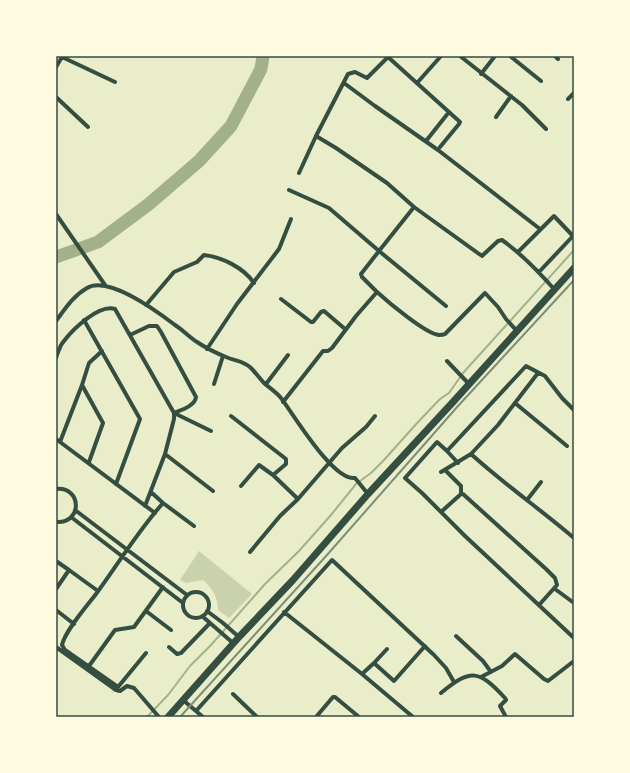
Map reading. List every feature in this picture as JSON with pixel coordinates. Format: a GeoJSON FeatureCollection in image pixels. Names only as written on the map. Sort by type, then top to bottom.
{"type":"FeatureCollection","features":[{"type":"Feature","properties":{"kind":"main road"},"geometry":{"type":"LineString","coordinates":[[168,717],[236,634],[293,580],[366,491],[515,329],[574,268]]}},
{"type":"Feature","properties":{"kind":"street"},"geometry":{"type":"LineString","coordinates":[[56,67],[62,56],[115,82]]}},
{"type":"Feature","properties":{"kind":"street"},"geometry":{"type":"LineString","coordinates":[[417,83],[441,56]]}},
{"type":"Feature","properties":{"kind":"street"},"geometry":{"type":"LineString","coordinates":[[460,56],[511,96],[546,129]]}},
{"type":"Feature","properties":{"kind":"street"},"geometry":{"type":"LineString","coordinates":[[482,74],[495,56]]}},
{"type":"Feature","properties":{"kind":"street"},"geometry":{"type":"LineString","coordinates":[[510,56],[541,81]]}},
{"type":"Feature","properties":{"kind":"street"},"geometry":{"type":"LineString","coordinates":[[299,173],[316,136],[350,73],[355,72],[366,78],[387,57],[460,122],[440,147]]}},
{"type":"Feature","properties":{"kind":"street"},"geometry":{"type":"LineString","coordinates":[[344,83],[426,141],[540,230]]}},
{"type":"Feature","properties":{"kind":"street"},"geometry":{"type":"LineString","coordinates":[[568,99],[574,93]]}},
{"type":"Feature","properties":{"kind":"street"},"geometry":{"type":"LineString","coordinates":[[496,117],[511,96]]}},
{"type":"Feature","properties":{"kind":"street"},"geometry":{"type":"LineString","coordinates":[[56,97],[88,127]]}},
{"type":"Feature","properties":{"kind":"street"},"geometry":{"type":"LineString","coordinates":[[426,141],[449,112]]}},
{"type":"Feature","properties":{"kind":"street"},"geometry":{"type":"LineString","coordinates":[[316,136],[336,148],[387,184],[414,207],[481,256],[484,256],[500,240],[518,252],[554,289]]}},
{"type":"Feature","properties":{"kind":"street"},"geometry":{"type":"LineString","coordinates":[[289,190],[329,208],[446,306]]}},
{"type":"Feature","properties":{"kind":"street"},"geometry":{"type":"LineString","coordinates":[[414,207],[361,274],[362,277],[400,312],[433,334],[440,336],[445,334],[484,293],[489,296],[515,329]]}},
{"type":"Feature","properties":{"kind":"street"},"geometry":{"type":"LineString","coordinates":[[56,214],[106,285]]}},
{"type":"Feature","properties":{"kind":"street"},"geometry":{"type":"LineString","coordinates":[[518,252],[554,216],[573,236],[539,272]]}},
{"type":"Feature","properties":{"kind":"street"},"geometry":{"type":"LineString","coordinates":[[207,349],[237,304],[279,249],[291,219]]}},
{"type":"Feature","properties":{"kind":"street"},"geometry":{"type":"LineString","coordinates":[[146,305],[174,272],[197,262],[204,255],[221,259],[241,269],[250,276],[254,283]]}},
{"type":"Feature","properties":{"kind":"street"},"geometry":{"type":"LineString","coordinates":[[56,321],[71,300],[88,287],[106,285],[130,295],[207,349],[223,356],[244,362],[251,367],[281,398],[329,463],[350,478],[355,478],[366,491]]}},
{"type":"Feature","properties":{"kind":"street"},"geometry":{"type":"LineString","coordinates":[[283,402],[323,351],[328,351],[332,348],[345,329],[377,292]]}},
{"type":"Feature","properties":{"kind":"street"},"geometry":{"type":"LineString","coordinates":[[281,299],[311,322],[313,322],[321,312],[324,311],[345,329]]}},
{"type":"Feature","properties":{"kind":"street"},"geometry":{"type":"LineString","coordinates":[[56,358],[63,342],[84,320],[92,314],[113,308],[115,309],[174,414],[165,454],[145,506]]}},
{"type":"Feature","properties":{"kind":"street"},"geometry":{"type":"LineString","coordinates":[[84,320],[140,419],[116,484]]}},
{"type":"Feature","properties":{"kind":"street"},"geometry":{"type":"LineString","coordinates":[[130,335],[149,326],[157,326],[161,332],[196,397],[196,400],[192,404],[174,414]]}},
{"type":"Feature","properties":{"kind":"street"},"geometry":{"type":"LineString","coordinates":[[60,442],[89,363],[102,351]]}},
{"type":"Feature","properties":{"kind":"street"},"geometry":{"type":"LineString","coordinates":[[266,384],[288,355]]}},
{"type":"Feature","properties":{"kind":"street"},"geometry":{"type":"LineString","coordinates":[[214,384],[223,356]]}},
{"type":"Feature","properties":{"kind":"street"},"geometry":{"type":"LineString","coordinates":[[447,361],[467,382]]}},
{"type":"Feature","properties":{"kind":"street"},"geometry":{"type":"LineString","coordinates":[[447,451],[526,366],[545,376],[562,398],[574,410]]}},
{"type":"Feature","properties":{"kind":"street"},"geometry":{"type":"LineString","coordinates":[[441,512],[461,494],[461,486],[443,471],[471,454],[498,425],[538,373]]}},
{"type":"Feature","properties":{"kind":"street"},"geometry":{"type":"LineString","coordinates":[[82,385],[103,423],[89,462]]}},
{"type":"Feature","properties":{"kind":"street"},"geometry":{"type":"LineString","coordinates":[[515,403],[567,446]]}},
{"type":"Feature","properties":{"kind":"street"},"geometry":{"type":"LineString","coordinates":[[174,414],[211,431]]}},
{"type":"Feature","properties":{"kind":"street"},"geometry":{"type":"LineString","coordinates":[[231,416],[286,459],[286,464],[273,475]]}},
{"type":"Feature","properties":{"kind":"street"},"geometry":{"type":"LineString","coordinates":[[250,552],[280,516],[298,499],[342,448],[366,427],[375,416]]}},
{"type":"Feature","properties":{"kind":"street"},"geometry":{"type":"LineString","coordinates":[[56,439],[89,462],[154,513]]}},
{"type":"Feature","properties":{"kind":"street"},"geometry":{"type":"LineString","coordinates":[[458,463],[437,442],[405,478],[574,637]]}},
{"type":"Feature","properties":{"kind":"street"},"geometry":{"type":"LineString","coordinates":[[165,454],[213,491]]}},
{"type":"Feature","properties":{"kind":"street"},"geometry":{"type":"LineString","coordinates":[[471,454],[504,483],[574,538]]}},
{"type":"Feature","properties":{"kind":"street"},"geometry":{"type":"LineString","coordinates":[[241,486],[259,465],[273,475],[298,499]]}},
{"type":"Feature","properties":{"kind":"street"},"geometry":{"type":"LineString","coordinates":[[527,500],[541,482]]}},
{"type":"Feature","properties":{"kind":"street"},"geometry":{"type":"LineString","coordinates":[[56,489],[70,492],[76,502],[76,510],[71,517],[61,522],[56,522]]}},
{"type":"Feature","properties":{"kind":"street"},"geometry":{"type":"LineString","coordinates":[[150,492],[194,526]]}},
{"type":"Feature","properties":{"kind":"street"},"geometry":{"type":"LineString","coordinates":[[461,494],[465,495],[484,511],[555,578],[557,582],[555,588],[539,605]]}},
{"type":"Feature","properties":{"kind":"street"},"geometry":{"type":"LineString","coordinates":[[146,653],[118,687],[65,650],[62,645],[74,624],[122,556],[163,503]]}},
{"type":"Feature","properties":{"kind":"street"},"geometry":{"type":"LineString","coordinates":[[76,510],[128,548],[187,595]]}},
{"type":"Feature","properties":{"kind":"street"},"geometry":{"type":"LineString","coordinates":[[71,517],[183,603]]}},
{"type":"Feature","properties":{"kind":"street"},"geometry":{"type":"LineString","coordinates":[[196,711],[332,560],[425,646],[446,668],[454,682]]}},
{"type":"Feature","properties":{"kind":"street"},"geometry":{"type":"LineString","coordinates":[[56,561],[98,591]]}},
{"type":"Feature","properties":{"kind":"street"},"geometry":{"type":"LineString","coordinates":[[56,589],[70,570]]}},
{"type":"Feature","properties":{"kind":"street"},"geometry":{"type":"LineString","coordinates":[[89,666],[115,630],[134,627],[163,587]]}},
{"type":"Feature","properties":{"kind":"street"},"geometry":{"type":"LineString","coordinates":[[555,588],[574,604]]}},
{"type":"Feature","properties":{"kind":"street"},"geometry":{"type":"LineString","coordinates":[[195,592],[203,593],[209,604],[207,611],[198,618],[190,616],[184,611],[183,603],[187,595],[195,592]]}},
{"type":"Feature","properties":{"kind":"street"},"geometry":{"type":"LineString","coordinates":[[56,610],[74,624]]}},
{"type":"Feature","properties":{"kind":"street"},"geometry":{"type":"LineString","coordinates":[[207,611],[236,634]]}},
{"type":"Feature","properties":{"kind":"street"},"geometry":{"type":"LineString","coordinates":[[146,612],[171,630]]}},
{"type":"Feature","properties":{"kind":"street"},"geometry":{"type":"LineString","coordinates":[[284,612],[362,674],[412,717]]}},
{"type":"Feature","properties":{"kind":"street"},"geometry":{"type":"LineString","coordinates":[[202,616],[230,641]]}},
{"type":"Feature","properties":{"kind":"street"},"geometry":{"type":"LineString","coordinates":[[168,647],[177,654],[181,653],[210,624]]}},
{"type":"Feature","properties":{"kind":"street"},"geometry":{"type":"LineString","coordinates":[[456,636],[483,661],[491,672]]}},
{"type":"Feature","properties":{"kind":"street"},"geometry":{"type":"LineString","coordinates":[[374,663],[394,681],[425,646]]}},
{"type":"Feature","properties":{"kind":"street"},"geometry":{"type":"LineString","coordinates":[[56,647],[116,690],[120,691],[127,686],[134,688],[158,716]]}},
{"type":"Feature","properties":{"kind":"street"},"geometry":{"type":"LineString","coordinates":[[362,674],[387,649]]}},
{"type":"Feature","properties":{"kind":"street"},"geometry":{"type":"LineString","coordinates":[[481,677],[502,666],[516,654],[544,679],[550,680],[574,661]]}},
{"type":"Feature","properties":{"kind":"street"},"geometry":{"type":"LineString","coordinates":[[441,693],[454,682],[470,675],[481,677],[505,698],[506,700],[500,706],[506,717]]}},
{"type":"Feature","properties":{"kind":"street"},"geometry":{"type":"LineString","coordinates":[[233,694],[257,717]]}},
{"type":"Feature","properties":{"kind":"street"},"geometry":{"type":"LineString","coordinates":[[316,717],[333,697],[335,697],[359,717]]}},
{"type":"Feature","properties":{"kind":"street"},"geometry":{"type":"LineString","coordinates":[[183,700],[203,717]]}},
{"type":"Feature","properties":{"kind":"green space"},"geometry":{"type":"Polygon","coordinates":[[[199,551],[252,594],[229,618],[218,610],[214,593],[203,580],[186,583],[180,580],[199,551]]]}},
{"type":"Feature","properties":{"kind":"waterway"},"geometry":{"type":"LineString","coordinates":[[56,257],[98,242],[149,204],[199,161],[231,126],[261,69],[263,56]]}},
{"type":"Feature","properties":{"kind":"waterway"},"geometry":{"type":"LineString","coordinates":[[147,717],[168,695],[190,666],[211,645],[265,584],[299,551],[356,484],[371,473],[440,399],[449,393],[463,373],[574,250]]}},
{"type":"Feature","properties":{"kind":"railway"},"geometry":{"type":"LineString","coordinates":[[180,717],[327,555],[458,406],[574,280]]}}]}
